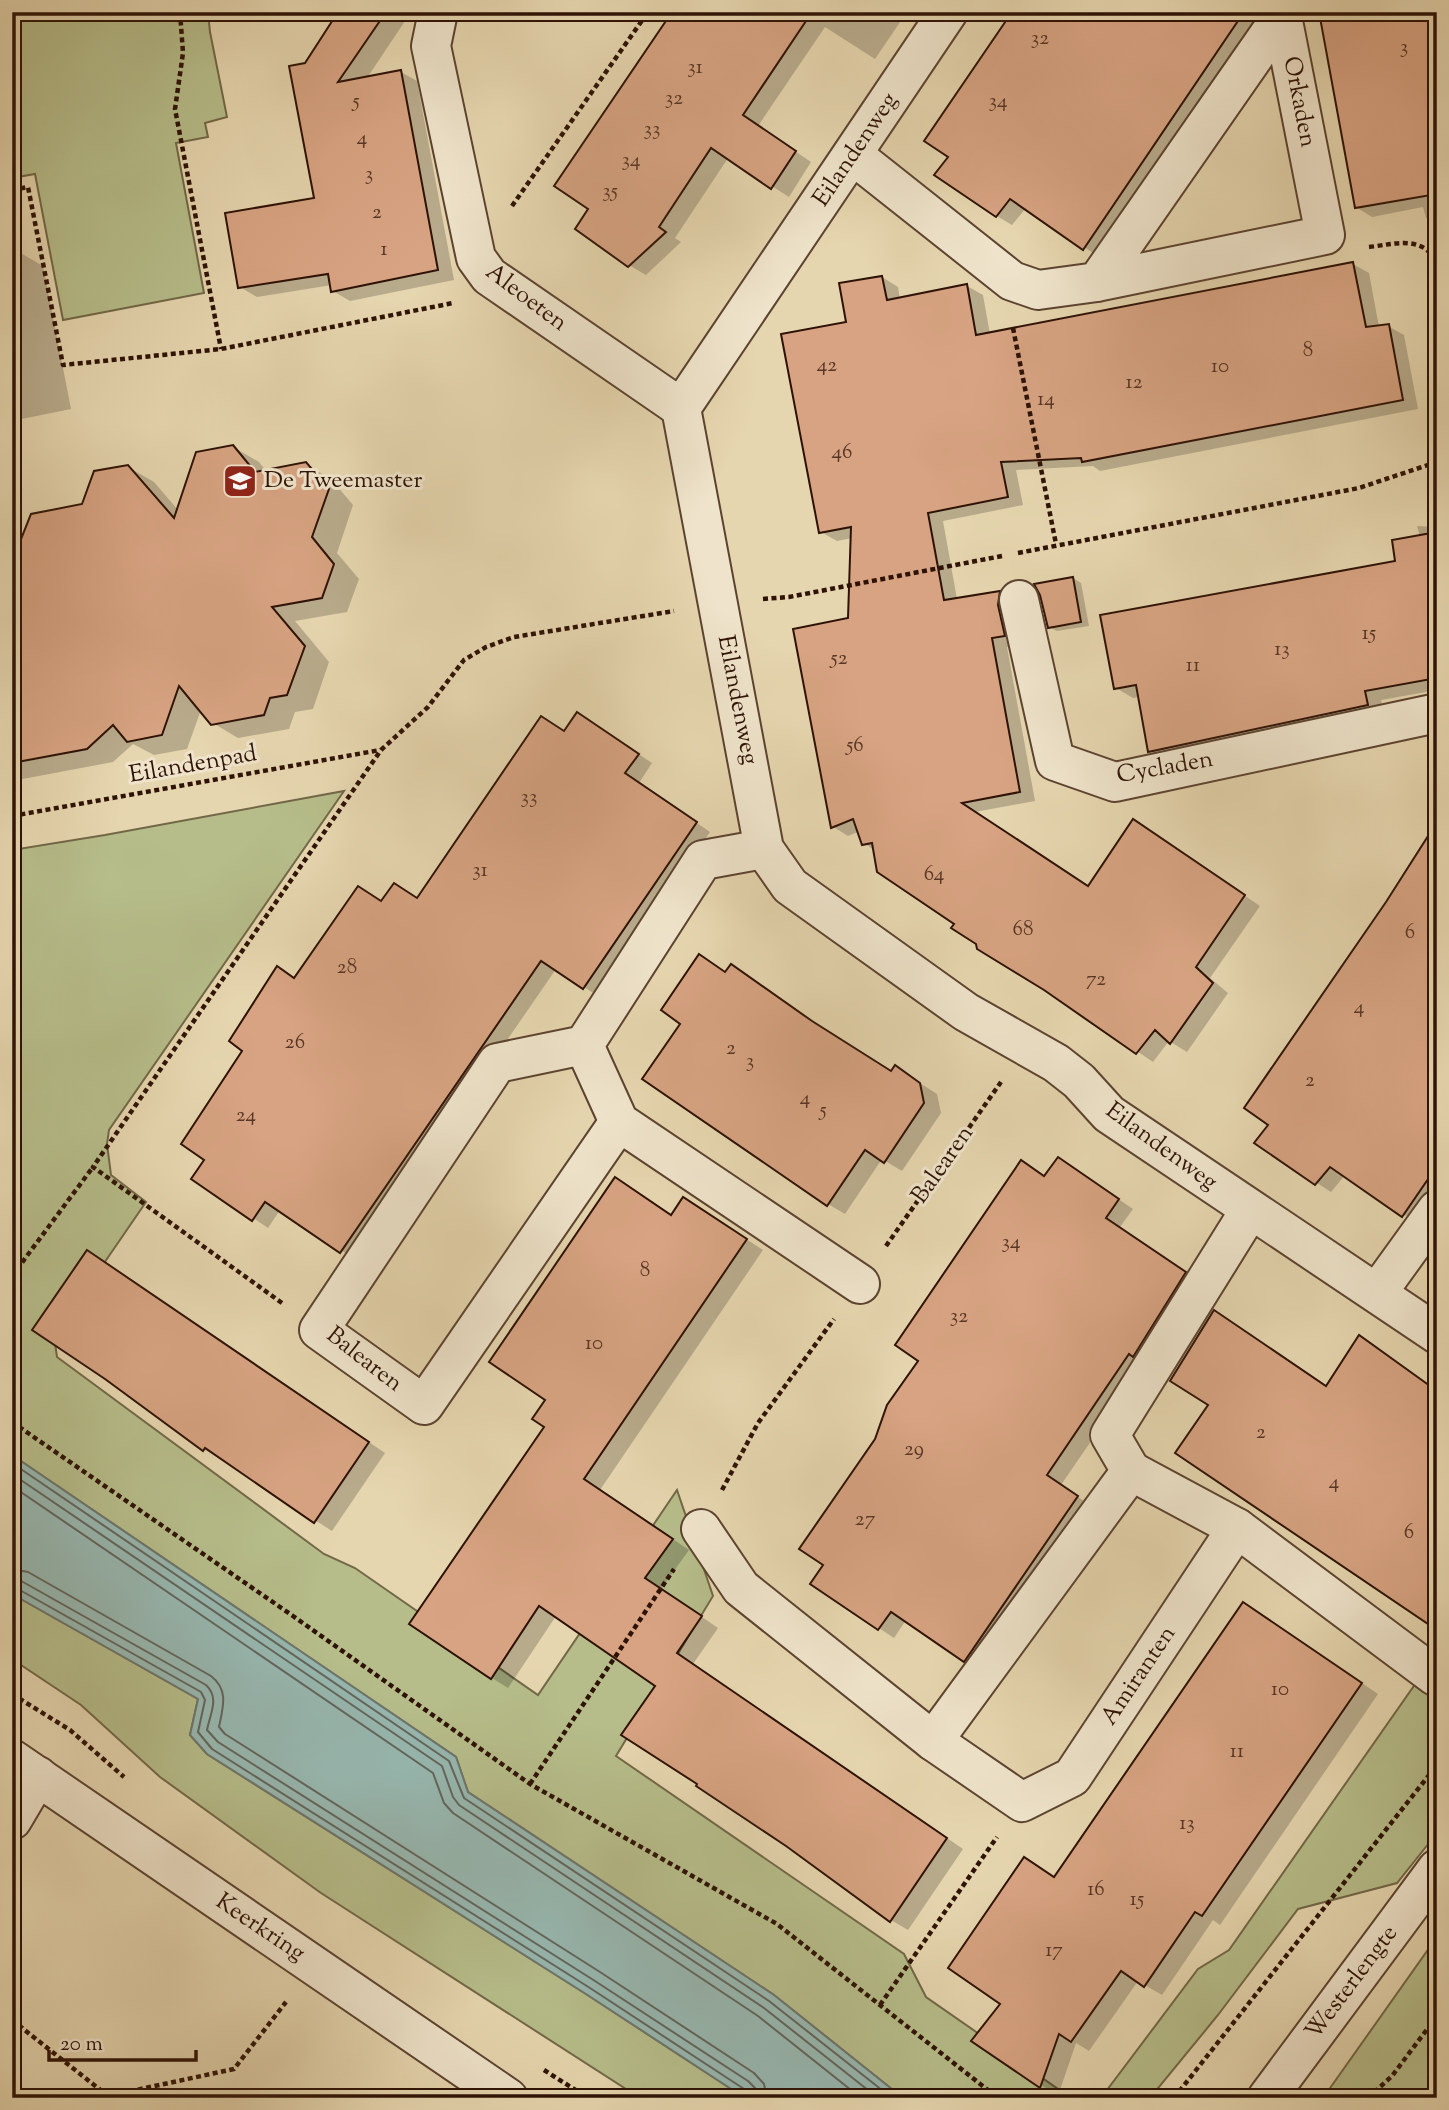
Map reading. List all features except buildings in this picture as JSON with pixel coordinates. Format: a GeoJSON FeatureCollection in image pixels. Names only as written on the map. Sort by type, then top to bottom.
{"type":"FeatureCollection","features":[{"type":"Feature","properties":{"kind":"street","name":"Aleoeten"},"geometry":{"type":"LineString","coordinates":[[438,12],[431,46],[482,267],[681,408]]}},
{"type":"Feature","properties":{"kind":"street","name":"Eilandenweg"},"geometry":{"type":"LineString","coordinates":[[948,12],[681,408],[764,849],[790,886],[966,1012],[1056,1063],[1079,1081],[1109,1114],[1437,1334]]}},
{"type":"Feature","properties":{"kind":"street","name":"Orkaden"},"geometry":{"type":"LineString","coordinates":[[1097,282],[1282,16],[1325,235]]}},
{"type":"Feature","properties":{"kind":"street"},"geometry":{"type":"LineString","coordinates":[[853,155],[1012,281],[1038,290],[1097,282],[1325,235]]}},
{"type":"Feature","properties":{"kind":"street","name":"Cycladen"},"geometry":{"type":"LineString","coordinates":[[1020,600],[1055,761],[1115,782],[1437,713]]}},
{"type":"Feature","properties":{"kind":"street"},"geometry":{"type":"LineString","coordinates":[[764,849],[704,860],[584,1045],[619,1122],[860,1284]]}},
{"type":"Feature","properties":{"kind":"street","name":"Balearen"},"geometry":{"type":"LineString","coordinates":[[584,1045],[497,1063],[319,1330],[424,1405],[619,1122]]}},
{"type":"Feature","properties":{"kind":"street"},"geometry":{"type":"LineString","coordinates":[[1250,1210],[1110,1435],[1131,1471],[1237,1528],[1435,1676]]}},
{"type":"Feature","properties":{"kind":"street"},"geometry":{"type":"LineString","coordinates":[[1377,1293],[1437,1210]]}},
{"type":"Feature","properties":{"kind":"street"},"geometry":{"type":"LineString","coordinates":[[933,1741],[1131,1471]]}},
{"type":"Feature","properties":{"kind":"street","name":"Amiranten"},"geometry":{"type":"LineString","coordinates":[[1022,1802],[1072,1777],[1237,1528]]}},
{"type":"Feature","properties":{"kind":"street"},"geometry":{"type":"LineString","coordinates":[[701,1529],[741,1588],[933,1741],[1022,1802]]}},
{"type":"Feature","properties":{"kind":"street"},"geometry":{"type":"LineString","coordinates":[[12,1820],[25,1768]]}},
{"type":"Feature","properties":{"kind":"street","name":"Keerkring"},"geometry":{"type":"LineString","coordinates":[[25,1768],[508,2098]]}},
{"type":"Feature","properties":{"kind":"street","name":"Westerlengte"},"geometry":{"type":"LineString","coordinates":[[1267,2098],[1437,1869]]}},
{"type":"Feature","properties":{"kind":"path"},"geometry":{"type":"LineString","coordinates":[[180,12],[183,53],[175,109],[221,349]]}},
{"type":"Feature","properties":{"kind":"path"},"geometry":{"type":"LineString","coordinates":[[12,190],[28,187],[63,365],[221,349],[463,302],[482,267],[648,12]]}},
{"type":"Feature","properties":{"kind":"path"},"geometry":{"type":"LineString","coordinates":[[1325,235],[1352,249],[1409,242],[1429,250],[1437,261]]}},
{"type":"Feature","properties":{"kind":"path"},"geometry":{"type":"LineString","coordinates":[[1012,281],[1012,322],[1056,544]]}},
{"type":"Feature","properties":{"kind":"path"},"geometry":{"type":"LineString","coordinates":[[12,1276],[93,1167],[381,750],[428,707],[464,660],[486,647],[514,637],[719,603],[789,597],[1359,488],[1437,462]]}},
{"type":"Feature","properties":{"kind":"path","name":"Eilandenpad"},"geometry":{"type":"LineString","coordinates":[[12,816],[381,750]]}},
{"type":"Feature","properties":{"kind":"path","name":"Balearen"},"geometry":{"type":"LineString","coordinates":[[530,1784],[701,1529],[758,1423],[860,1284],[1026,1046]]}},
{"type":"Feature","properties":{"kind":"path"},"geometry":{"type":"LineString","coordinates":[[93,1167],[319,1330]]}},
{"type":"Feature","properties":{"kind":"path"},"geometry":{"type":"LineString","coordinates":[[12,1422],[293,1615],[530,1784],[776,1924],[998,2098]]}},
{"type":"Feature","properties":{"kind":"path"},"geometry":{"type":"LineString","coordinates":[[1174,2098],[1437,1765]]}},
{"type":"Feature","properties":{"kind":"path"},"geometry":{"type":"LineString","coordinates":[[880,2005],[1022,1802]]}},
{"type":"Feature","properties":{"kind":"path"},"geometry":{"type":"LineString","coordinates":[[12,2020],[105,2097],[234,2069],[288,1998]]}},
{"type":"Feature","properties":{"kind":"path"},"geometry":{"type":"LineString","coordinates":[[1368,2098],[1392,2076],[1437,2016]]}},
{"type":"Feature","properties":{"kind":"path"},"geometry":{"type":"LineString","coordinates":[[569,2098],[573,2089]]}},
{"type":"Feature","properties":{"kind":"green space"},"geometry":{"type":"Polygon","coordinates":[[[12,12],[208,12],[227,117],[205,123],[208,137],[176,143],[204,293],[63,320],[35,174],[12,178],[12,12]]]}},
{"type":"Feature","properties":{"kind":"green space"},"geometry":{"type":"Polygon","coordinates":[[[344,791],[109,1130],[107,1144],[111,1175],[146,1202],[54,1336],[57,1357],[324,1554],[355,1568],[538,1695],[677,1490],[713,1596],[616,1756],[904,1954],[926,1997],[1071,2098],[903,2098],[774,1995],[468,1792],[456,1757],[12,1455],[12,850],[344,791]]]}},
{"type":"Feature","properties":{"kind":"green space"},"geometry":{"type":"Polygon","coordinates":[[[12,1594],[198,1699],[190,1735],[207,1754],[745,2098],[640,2098],[321,1893],[160,1777],[81,1705],[12,1659],[12,1594]]]}},
{"type":"Feature","properties":{"kind":"green space"},"geometry":{"type":"Polygon","coordinates":[[[1437,1653],[1437,1833],[1397,1883],[1298,1909],[1218,2015],[1150,2098],[1101,2098],[1198,1969],[1229,1950],[1437,1653]]]}},
{"type":"Feature","properties":{"kind":"green space"},"geometry":{"type":"Polygon","coordinates":[[[1437,1937],[1437,2098],[1323,2098],[1437,1937]]]}},
{"type":"Feature","properties":{"kind":"water"},"geometry":{"type":"Polygon","coordinates":[[[12,1455],[456,1757],[468,1792],[774,1995],[903,2098],[745,2098],[207,1754],[190,1735],[198,1699],[12,1594],[12,1455]]]}},
{"type":"Feature","properties":{"kind":"place","name":"De Tweemaster"},"geometry":{"type":"Point","coordinates":[240,481]}}]}
